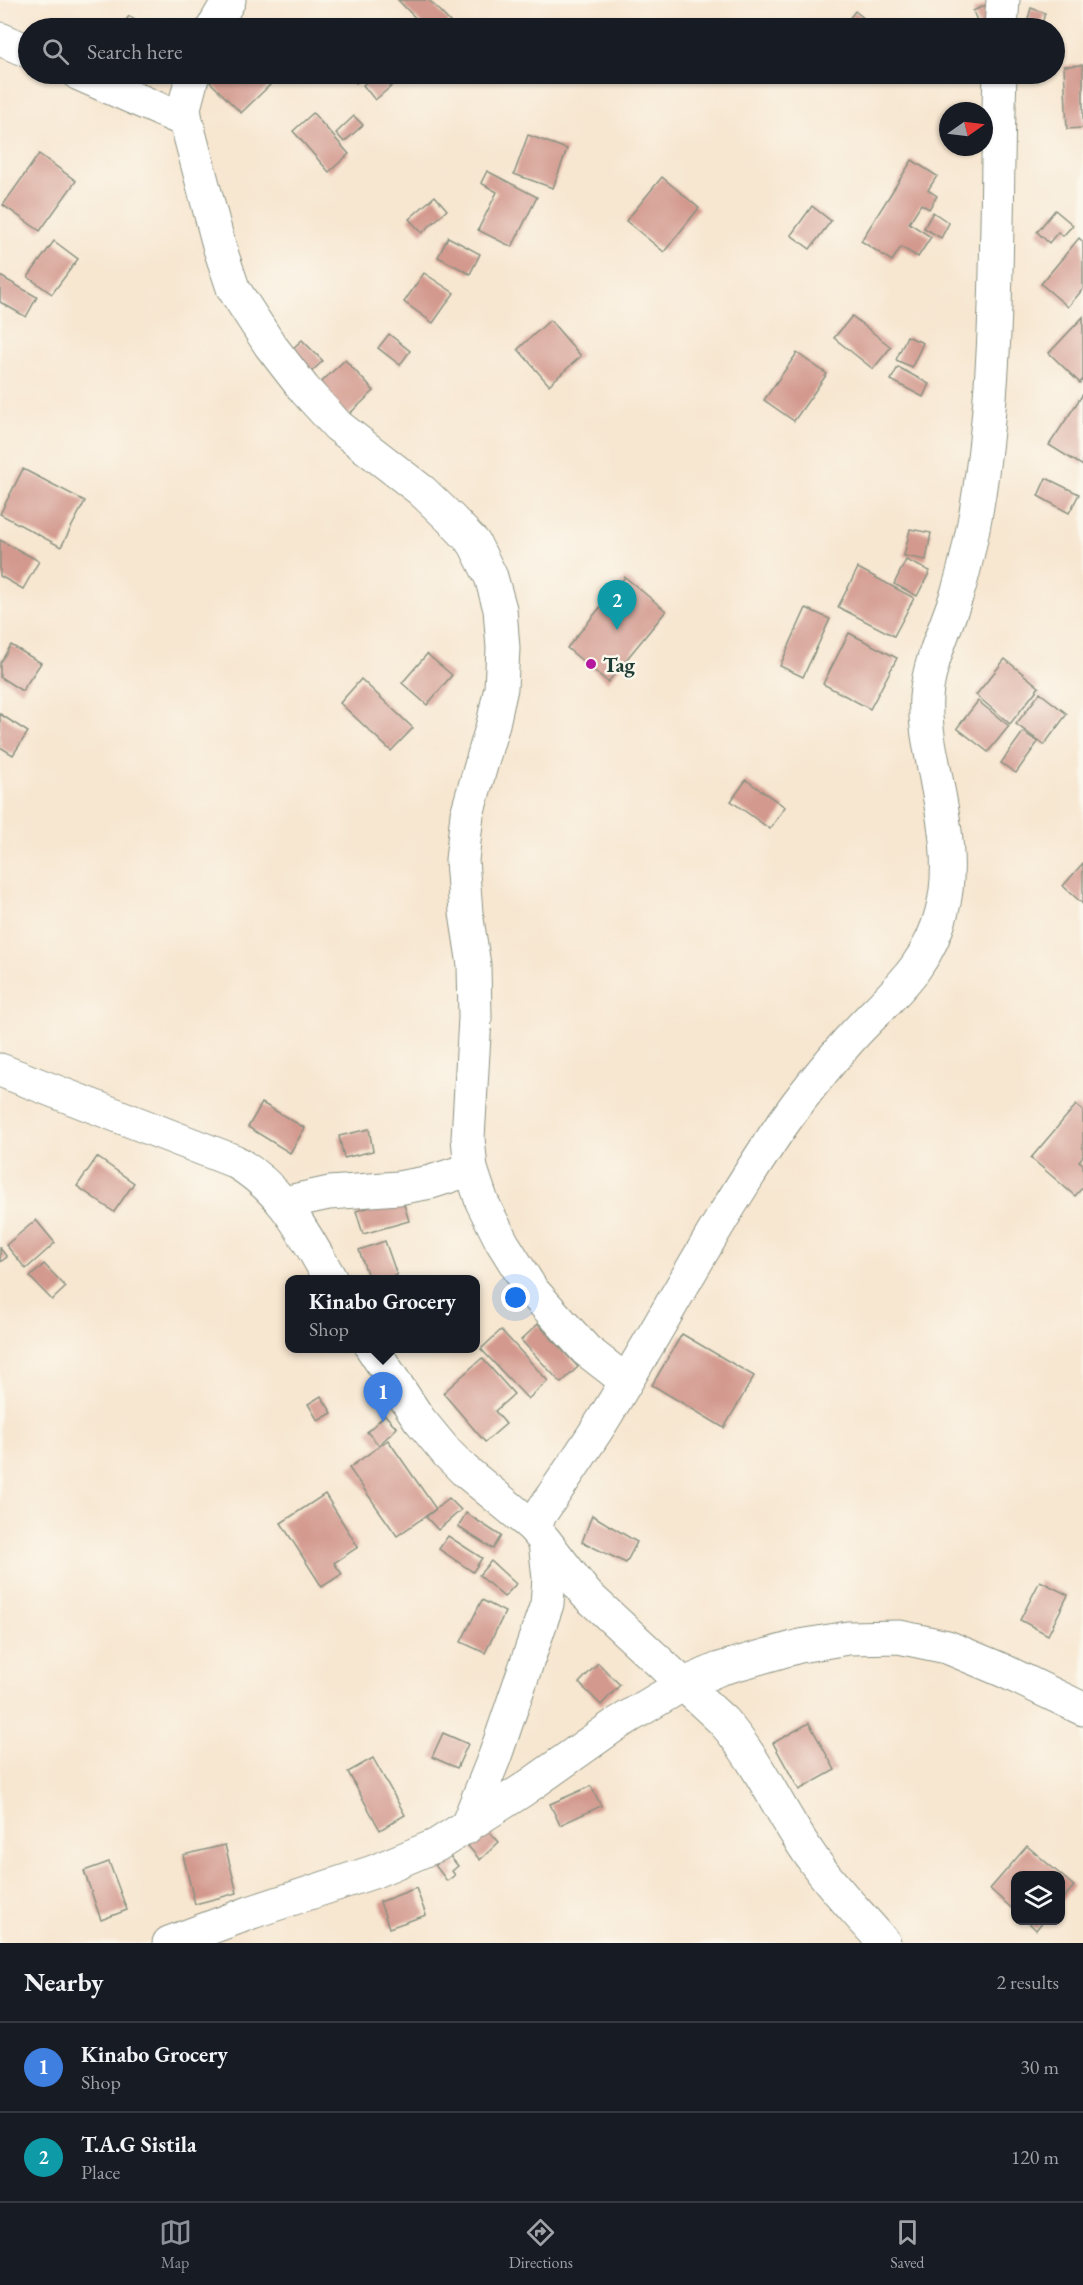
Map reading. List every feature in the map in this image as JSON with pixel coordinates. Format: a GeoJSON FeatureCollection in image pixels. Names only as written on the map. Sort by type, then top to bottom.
{"type":"FeatureCollection","features":[{"type":"Feature","properties":{"kind":"street"},"geometry":{"type":"LineString","coordinates":[[219,18],[229,0]]}},
{"type":"Feature","properties":{"kind":"street"},"geometry":{"type":"LineString","coordinates":[[1001,18],[1002,0]]}},
{"type":"Feature","properties":{"kind":"street"},"geometry":{"type":"LineString","coordinates":[[0,39],[18,47]]}},
{"type":"Feature","properties":{"kind":"street"},"geometry":{"type":"LineString","coordinates":[[102,84],[186,121]]}},
{"type":"Feature","properties":{"kind":"street"},"geometry":{"type":"LineString","coordinates":[[190,84],[184,108],[186,121],[220,249],[233,288],[270,345],[304,389],[338,426],[422,491],[474,543],[491,578],[500,609],[503,648],[501,688],[467,814],[462,860],[466,913],[474,966],[475,1018],[468,1138],[471,1169],[482,1202],[492,1222],[532,1290],[586,1350],[626,1381]]}},
{"type":"Feature","properties":{"kind":"street"},"geometry":{"type":"LineString","coordinates":[[465,1828],[491,1764],[547,1604],[549,1578],[538,1533],[685,1279],[783,1124],[852,1037],[903,986],[928,948],[942,910],[947,874],[944,828],[927,734],[926,694],[938,647],[958,591],[976,514],[984,453],[998,261],[1000,84]]}},
{"type":"Feature","properties":{"kind":"street"},"geometry":{"type":"LineString","coordinates":[[0,1070],[234,1161],[267,1183],[305,1235],[328,1275]]}},
{"type":"Feature","properties":{"kind":"street"},"geometry":{"type":"LineString","coordinates":[[283,1203],[328,1193],[398,1188],[431,1182],[471,1169]]}},
{"type":"Feature","properties":{"kind":"street"},"geometry":{"type":"LineString","coordinates":[[375,1353],[419,1419],[447,1453],[538,1533],[586,1594],[723,1721],[750,1754],[810,1855],[884,1943]]}},
{"type":"Feature","properties":{"kind":"street"},"geometry":{"type":"LineString","coordinates":[[170,1943],[252,1912],[383,1868],[437,1845],[541,1779],[615,1725],[682,1685],[719,1669],[800,1646],[848,1638],[899,1637],[947,1647],[1002,1670],[1083,1709]]}},
{"type":"Feature","properties":{"kind":"building"},"geometry":{"type":"Polygon","coordinates":[[[398,0],[429,0],[446,18],[415,18],[398,0]]]}},
{"type":"Feature","properties":{"kind":"building"},"geometry":{"type":"Polygon","coordinates":[[[986,5],[992,18],[976,18],[973,11],[986,5]]]}},
{"type":"Feature","properties":{"kind":"building"},"geometry":{"type":"Polygon","coordinates":[[[1031,8],[1045,13],[1044,18],[1028,18],[1031,8]]]}},
{"type":"Feature","properties":{"kind":"building"},"geometry":{"type":"Polygon","coordinates":[[[855,11],[864,18],[850,18],[855,11]]]}},
{"type":"Feature","properties":{"kind":"building"},"geometry":{"type":"Polygon","coordinates":[[[1083,65],[1083,128],[1067,129],[1065,66],[1083,65]]]}},
{"type":"Feature","properties":{"kind":"building"},"geometry":{"type":"Polygon","coordinates":[[[212,84],[270,85],[241,113],[212,84]]]}},
{"type":"Feature","properties":{"kind":"building"},"geometry":{"type":"Polygon","coordinates":[[[364,84],[394,84],[375,100],[364,84]]]}},
{"type":"Feature","properties":{"kind":"building"},"geometry":{"type":"Polygon","coordinates":[[[313,113],[349,154],[329,172],[293,131],[313,113]]]}},
{"type":"Feature","properties":{"kind":"building"},"geometry":{"type":"Polygon","coordinates":[[[354,116],[363,125],[344,142],[336,133],[354,116]]]}},
{"type":"Feature","properties":{"kind":"building"},"geometry":{"type":"Polygon","coordinates":[[[528,135],[567,149],[553,188],[514,174],[528,135]]]}},
{"type":"Feature","properties":{"kind":"building"},"geometry":{"type":"Polygon","coordinates":[[[39,154],[76,181],[40,231],[3,205],[39,154]]]}},
{"type":"Feature","properties":{"kind":"building"},"geometry":{"type":"Polygon","coordinates":[[[912,160],[937,176],[928,190],[937,196],[929,209],[921,204],[909,223],[931,237],[918,257],[901,247],[892,261],[861,241],[912,160]]]}},
{"type":"Feature","properties":{"kind":"building"},"geometry":{"type":"Polygon","coordinates":[[[487,171],[537,197],[512,247],[478,230],[497,192],[481,183],[487,171]]]}},
{"type":"Feature","properties":{"kind":"building"},"geometry":{"type":"Polygon","coordinates":[[[662,177],[699,208],[664,252],[626,221],[662,177]]]}},
{"type":"Feature","properties":{"kind":"building"},"geometry":{"type":"Polygon","coordinates":[[[435,196],[447,210],[422,233],[409,219],[435,196]]]}},
{"type":"Feature","properties":{"kind":"building"},"geometry":{"type":"Polygon","coordinates":[[[812,206],[831,221],[810,249],[791,235],[812,206]]]}},
{"type":"Feature","properties":{"kind":"building"},"geometry":{"type":"Polygon","coordinates":[[[1055,210],[1073,225],[1063,236],[1058,232],[1049,243],[1037,232],[1055,210]]]}},
{"type":"Feature","properties":{"kind":"building"},"geometry":{"type":"Polygon","coordinates":[[[933,212],[949,223],[941,238],[924,228],[933,212]]]}},
{"type":"Feature","properties":{"kind":"building"},"geometry":{"type":"Polygon","coordinates":[[[448,237],[480,254],[470,274],[438,257],[448,237]]]}},
{"type":"Feature","properties":{"kind":"building"},"geometry":{"type":"Polygon","coordinates":[[[1079,238],[1083,242],[1083,289],[1068,307],[1041,284],[1079,238]]]}},
{"type":"Feature","properties":{"kind":"building"},"geometry":{"type":"Polygon","coordinates":[[[54,241],[78,259],[52,294],[28,277],[54,241]]]}},
{"type":"Feature","properties":{"kind":"building"},"geometry":{"type":"Polygon","coordinates":[[[424,273],[454,293],[433,323],[404,302],[424,273]]]}},
{"type":"Feature","properties":{"kind":"building"},"geometry":{"type":"Polygon","coordinates":[[[0,276],[37,297],[26,317],[0,302],[0,276]]]}},
{"type":"Feature","properties":{"kind":"building"},"geometry":{"type":"Polygon","coordinates":[[[852,316],[891,347],[873,369],[834,338],[852,316]]]}},
{"type":"Feature","properties":{"kind":"building"},"geometry":{"type":"Polygon","coordinates":[[[1083,317],[1083,379],[1080,383],[1049,353],[1083,317]]]}},
{"type":"Feature","properties":{"kind":"building"},"geometry":{"type":"Polygon","coordinates":[[[550,320],[581,356],[549,385],[518,349],[550,320]]]}},
{"type":"Feature","properties":{"kind":"building"},"geometry":{"type":"Polygon","coordinates":[[[389,334],[410,351],[400,365],[378,348],[389,334]]]}},
{"type":"Feature","properties":{"kind":"building"},"geometry":{"type":"Polygon","coordinates":[[[907,336],[923,343],[912,367],[896,360],[907,336]]]}},
{"type":"Feature","properties":{"kind":"building"},"geometry":{"type":"Polygon","coordinates":[[[302,340],[323,361],[311,372],[290,351],[302,340]]]}},
{"type":"Feature","properties":{"kind":"building"},"geometry":{"type":"Polygon","coordinates":[[[797,353],[827,374],[794,421],[764,400],[797,353]]]}},
{"type":"Feature","properties":{"kind":"building"},"geometry":{"type":"Polygon","coordinates":[[[345,360],[374,391],[347,416],[319,384],[345,360]]]}},
{"type":"Feature","properties":{"kind":"building"},"geometry":{"type":"Polygon","coordinates":[[[898,367],[929,384],[923,397],[891,380],[898,367]]]}},
{"type":"Feature","properties":{"kind":"building"},"geometry":{"type":"Polygon","coordinates":[[[1083,394],[1083,466],[1049,445],[1083,394]]]}},
{"type":"Feature","properties":{"kind":"building"},"geometry":{"type":"Polygon","coordinates":[[[23,469],[85,501],[61,547],[0,514],[23,469]]]}},
{"type":"Feature","properties":{"kind":"building"},"geometry":{"type":"Polygon","coordinates":[[[1046,478],[1079,494],[1069,513],[1038,496],[1046,478]]]}},
{"type":"Feature","properties":{"kind":"building"},"geometry":{"type":"Polygon","coordinates":[[[910,529],[931,533],[926,560],[904,556],[910,529]]]}},
{"type":"Feature","properties":{"kind":"building"},"geometry":{"type":"Polygon","coordinates":[[[0,540],[39,561],[23,589],[0,576],[0,540]]]}},
{"type":"Feature","properties":{"kind":"building"},"geometry":{"type":"Polygon","coordinates":[[[906,560],[930,571],[917,596],[894,584],[906,560]]]}},
{"type":"Feature","properties":{"kind":"building"},"geometry":{"type":"Polygon","coordinates":[[[858,568],[914,598],[894,636],[838,607],[858,568]]]}},
{"type":"Feature","properties":{"kind":"building"},"geometry":{"type":"Polygon","coordinates":[[[625,577],[666,611],[608,682],[567,648],[625,577]]]}},
{"type":"Feature","properties":{"kind":"building"},"geometry":{"type":"Polygon","coordinates":[[[806,608],[830,619],[803,677],[780,666],[806,608]]]}},
{"type":"Feature","properties":{"kind":"building"},"geometry":{"type":"Polygon","coordinates":[[[849,633],[897,658],[870,709],[823,684],[849,633]]]}},
{"type":"Feature","properties":{"kind":"building"},"geometry":{"type":"Polygon","coordinates":[[[11,645],[41,663],[22,691],[0,677],[0,663],[11,645]]]}},
{"type":"Feature","properties":{"kind":"building"},"geometry":{"type":"Polygon","coordinates":[[[427,654],[452,675],[427,705],[402,683],[427,654]]]}},
{"type":"Feature","properties":{"kind":"building"},"geometry":{"type":"Polygon","coordinates":[[[1005,659],[1039,687],[1010,724],[976,695],[1005,659]]]}},
{"type":"Feature","properties":{"kind":"building"},"geometry":{"type":"Polygon","coordinates":[[[361,679],[413,728],[391,751],[340,703],[361,679]]]}},
{"type":"Feature","properties":{"kind":"building"},"geometry":{"type":"Polygon","coordinates":[[[1040,693],[1067,714],[1044,745],[1016,724],[1040,693]]]}},
{"type":"Feature","properties":{"kind":"building"},"geometry":{"type":"Polygon","coordinates":[[[978,701],[1009,726],[988,752],[957,728],[978,701]]]}},
{"type":"Feature","properties":{"kind":"building"},"geometry":{"type":"Polygon","coordinates":[[[0,714],[28,732],[13,755],[0,747],[0,714]]]}},
{"type":"Feature","properties":{"kind":"building"},"geometry":{"type":"Polygon","coordinates":[[[1023,732],[1038,742],[1016,773],[1001,763],[1023,732]]]}},
{"type":"Feature","properties":{"kind":"building"},"geometry":{"type":"Polygon","coordinates":[[[746,780],[785,807],[770,829],[731,801],[746,780]]]}},
{"type":"Feature","properties":{"kind":"building"},"geometry":{"type":"Polygon","coordinates":[[[1083,863],[1083,904],[1063,886],[1083,863]]]}},
{"type":"Feature","properties":{"kind":"building"},"geometry":{"type":"Polygon","coordinates":[[[262,1103],[305,1128],[290,1153],[248,1127],[262,1103]]]}},
{"type":"Feature","properties":{"kind":"building"},"geometry":{"type":"Polygon","coordinates":[[[1076,1105],[1083,1111],[1083,1156],[1079,1161],[1083,1164],[1083,1187],[1075,1196],[1031,1158],[1076,1105]]]}},
{"type":"Feature","properties":{"kind":"building"},"geometry":{"type":"Polygon","coordinates":[[[369,1129],[373,1151],[344,1158],[339,1136],[369,1129]]]}},
{"type":"Feature","properties":{"kind":"building"},"geometry":{"type":"Polygon","coordinates":[[[97,1157],[134,1183],[114,1212],[77,1186],[97,1157]]]}},
{"type":"Feature","properties":{"kind":"building"},"geometry":{"type":"Polygon","coordinates":[[[402,1198],[409,1221],[363,1234],[356,1211],[402,1198]]]}},
{"type":"Feature","properties":{"kind":"building"},"geometry":{"type":"Polygon","coordinates":[[[36,1220],[55,1243],[26,1269],[6,1245],[36,1220]]]}},
{"type":"Feature","properties":{"kind":"building"},"geometry":{"type":"Polygon","coordinates":[[[385,1241],[397,1275],[367,1275],[359,1250],[385,1241]]]}},
{"type":"Feature","properties":{"kind":"building"},"geometry":{"type":"Polygon","coordinates":[[[0,1248],[7,1257],[0,1262],[0,1248]]]}},
{"type":"Feature","properties":{"kind":"building"},"geometry":{"type":"Polygon","coordinates":[[[44,1264],[66,1287],[52,1300],[30,1277],[44,1264]]]}},
{"type":"Feature","properties":{"kind":"building"},"geometry":{"type":"Polygon","coordinates":[[[538,1324],[578,1367],[561,1383],[521,1340],[538,1324]]]}},
{"type":"Feature","properties":{"kind":"building"},"geometry":{"type":"Polygon","coordinates":[[[501,1330],[548,1381],[528,1399],[481,1349],[501,1330]]]}},
{"type":"Feature","properties":{"kind":"building"},"geometry":{"type":"Polygon","coordinates":[[[682,1334],[754,1376],[724,1428],[652,1385],[682,1334]]]}},
{"type":"Feature","properties":{"kind":"building"},"geometry":{"type":"Polygon","coordinates":[[[482,1358],[514,1394],[495,1411],[506,1424],[485,1442],[443,1393],[482,1358]]]}},
{"type":"Feature","properties":{"kind":"building"},"geometry":{"type":"Polygon","coordinates":[[[321,1396],[332,1413],[318,1421],[308,1404],[321,1396]]]}},
{"type":"Feature","properties":{"kind":"building"},"geometry":{"type":"Polygon","coordinates":[[[385,1415],[397,1428],[379,1445],[367,1432],[385,1415]]]}},
{"type":"Feature","properties":{"kind":"building"},"geometry":{"type":"Polygon","coordinates":[[[388,1440],[436,1509],[397,1536],[349,1468],[388,1440]]]}},
{"type":"Feature","properties":{"kind":"building"},"geometry":{"type":"Polygon","coordinates":[[[325,1494],[358,1547],[334,1563],[342,1574],[322,1587],[281,1523],[325,1494]]]}},
{"type":"Feature","properties":{"kind":"building"},"geometry":{"type":"Polygon","coordinates":[[[449,1498],[461,1510],[438,1530],[426,1517],[449,1498]]]}},
{"type":"Feature","properties":{"kind":"building"},"geometry":{"type":"Polygon","coordinates":[[[466,1513],[501,1536],[493,1549],[458,1527],[466,1513]]]}},
{"type":"Feature","properties":{"kind":"building"},"geometry":{"type":"Polygon","coordinates":[[[592,1515],[637,1542],[626,1563],[582,1542],[592,1515]]]}},
{"type":"Feature","properties":{"kind":"building"},"geometry":{"type":"Polygon","coordinates":[[[448,1536],[482,1558],[473,1572],[439,1549],[448,1536]]]}},
{"type":"Feature","properties":{"kind":"building"},"geometry":{"type":"Polygon","coordinates":[[[491,1561],[516,1584],[504,1597],[479,1575],[491,1561]]]}},
{"type":"Feature","properties":{"kind":"building"},"geometry":{"type":"Polygon","coordinates":[[[1040,1581],[1068,1595],[1048,1635],[1020,1620],[1040,1581]]]}},
{"type":"Feature","properties":{"kind":"building"},"geometry":{"type":"Polygon","coordinates":[[[482,1600],[505,1612],[485,1653],[461,1642],[482,1600]]]}},
{"type":"Feature","properties":{"kind":"building"},"geometry":{"type":"Polygon","coordinates":[[[598,1663],[620,1685],[601,1705],[579,1683],[598,1663]]]}},
{"type":"Feature","properties":{"kind":"building"},"geometry":{"type":"Polygon","coordinates":[[[809,1723],[835,1770],[799,1790],[773,1743],[809,1723]]]}},
{"type":"Feature","properties":{"kind":"building"},"geometry":{"type":"Polygon","coordinates":[[[443,1733],[468,1744],[457,1768],[432,1757],[443,1733]]]}},
{"type":"Feature","properties":{"kind":"building"},"geometry":{"type":"Polygon","coordinates":[[[373,1758],[405,1815],[380,1830],[348,1772],[373,1758]]]}},
{"type":"Feature","properties":{"kind":"building"},"geometry":{"type":"Polygon","coordinates":[[[591,1786],[601,1806],[560,1825],[550,1804],[591,1786]]]}},
{"type":"Feature","properties":{"kind":"building"},"geometry":{"type":"Polygon","coordinates":[[[486,1828],[499,1842],[480,1860],[468,1846],[486,1828]]]}},
{"type":"Feature","properties":{"kind":"building"},"geometry":{"type":"Polygon","coordinates":[[[225,1845],[237,1893],[195,1904],[183,1855],[225,1845]]]}},
{"type":"Feature","properties":{"kind":"building"},"geometry":{"type":"Polygon","coordinates":[[[1027,1846],[1056,1871],[1011,1871],[1011,1908],[990,1889],[1027,1846]]]}},
{"type":"Feature","properties":{"kind":"building"},"geometry":{"type":"Polygon","coordinates":[[[449,1855],[458,1866],[452,1871],[455,1875],[447,1881],[435,1865],[449,1855]]]}},
{"type":"Feature","properties":{"kind":"building"},"geometry":{"type":"Polygon","coordinates":[[[109,1862],[127,1910],[101,1920],[84,1871],[109,1862]]]}},
{"type":"Feature","properties":{"kind":"building"},"geometry":{"type":"Polygon","coordinates":[[[1065,1878],[1074,1886],[1065,1896],[1065,1878]]]}},
{"type":"Feature","properties":{"kind":"building"},"geometry":{"type":"Polygon","coordinates":[[[416,1888],[426,1915],[389,1928],[380,1902],[416,1888]]]}},
{"type":"Feature","properties":{"kind":"place","name":"T.A.G Sistila"},"geometry":{"type":"Point","coordinates":[617,630]}},
{"type":"Feature","properties":{"kind":"place","name":"Tag"},"geometry":{"type":"Point","coordinates":[591,664]}},
{"type":"Feature","properties":{"kind":"place","name":"Kinabo Grocery"},"geometry":{"type":"Point","coordinates":[383,1422]}}]}
